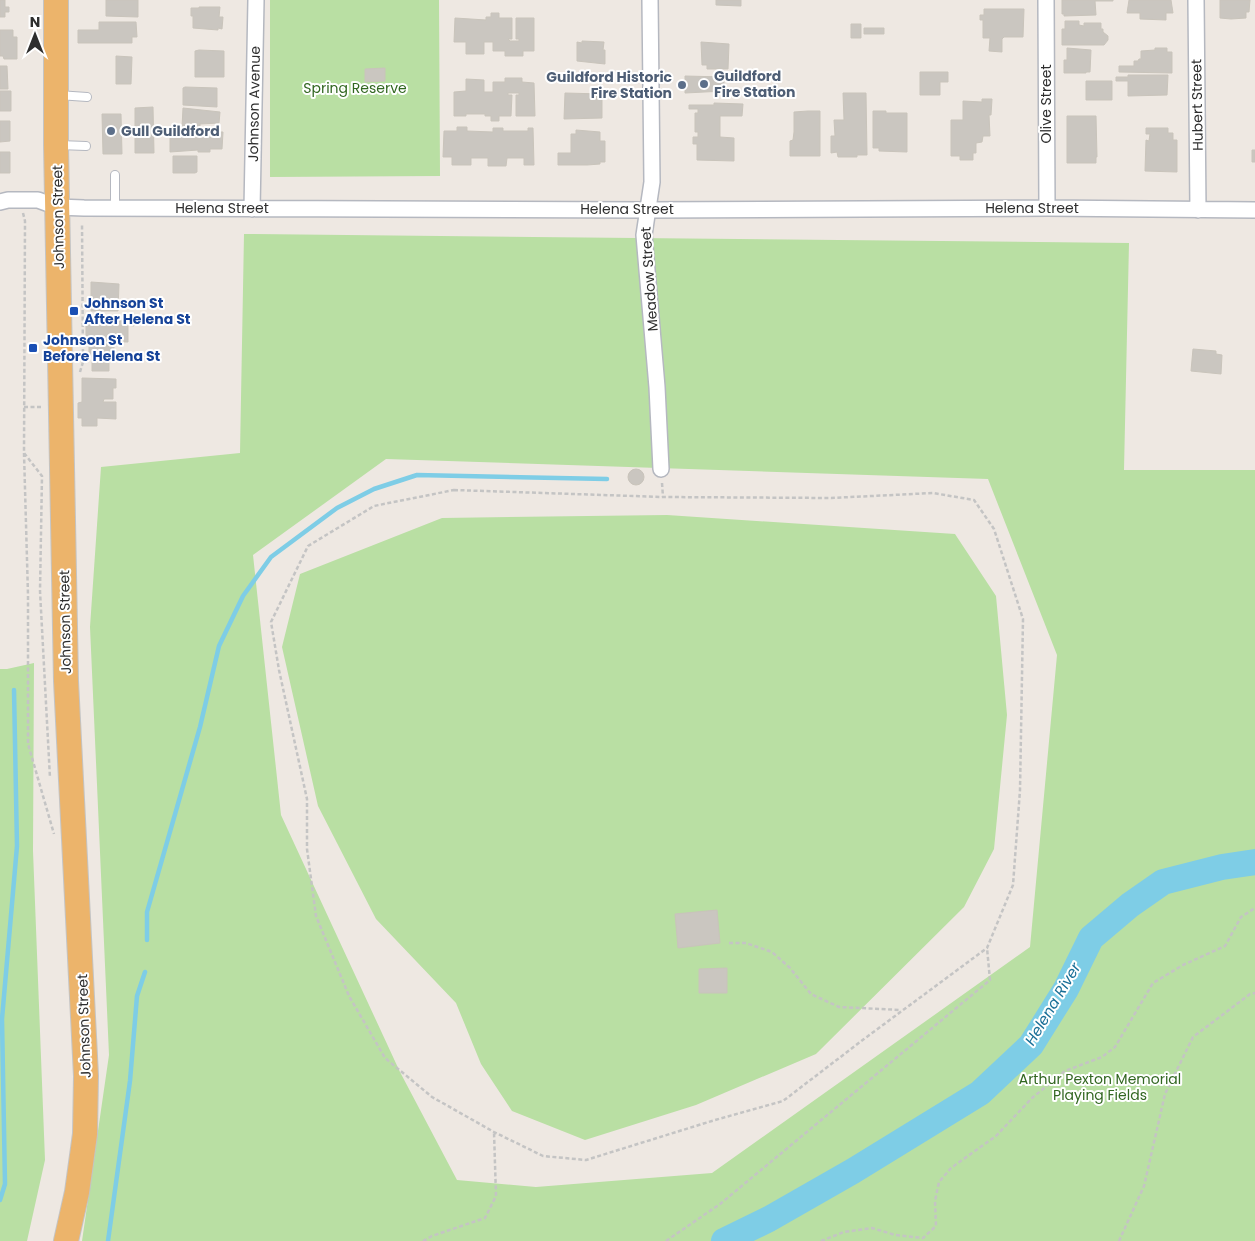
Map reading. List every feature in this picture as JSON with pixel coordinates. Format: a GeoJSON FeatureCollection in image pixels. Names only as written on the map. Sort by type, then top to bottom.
{"type":"FeatureCollection","features":[{"type":"Feature","properties":{"kind":"highway","name":"Johnson Street"},"geometry":{"type":"LineString","coordinates":[[56,0],[56,145],[66,681],[86,1076],[85,1134],[77,1192],[66,1241]]}},
{"type":"Feature","properties":{"kind":"street","name":"Johnson Avenue"},"geometry":{"type":"LineString","coordinates":[[252,209],[256,0]]}},
{"type":"Feature","properties":{"kind":"street","name":"Meadow Street"},"geometry":{"type":"LineString","coordinates":[[650,0],[652,182],[644,235],[657,387],[661,469]]}},
{"type":"Feature","properties":{"kind":"street","name":"Olive Street"},"geometry":{"type":"LineString","coordinates":[[1046,0],[1047,208]]}},
{"type":"Feature","properties":{"kind":"street","name":"Hubert Street"},"geometry":{"type":"LineString","coordinates":[[1196,0],[1198,210]]}},
{"type":"Feature","properties":{"kind":"street","name":"Helena Street"},"geometry":{"type":"LineString","coordinates":[[0,202],[38,200],[58,207],[84,208],[648,210],[1047,208],[1255,210]]}},
{"type":"Feature","properties":{"kind":"lane"},"geometry":{"type":"LineString","coordinates":[[56,95],[87,97]]}},
{"type":"Feature","properties":{"kind":"lane"},"geometry":{"type":"LineString","coordinates":[[56,145],[86,146]]}},
{"type":"Feature","properties":{"kind":"lane"},"geometry":{"type":"LineString","coordinates":[[115,175],[115,208]]}},
{"type":"Feature","properties":{"kind":"path"},"geometry":{"type":"LineString","coordinates":[[18,200],[25,221],[24,453],[28,595],[28,744],[55,838],[53,816]]}},
{"type":"Feature","properties":{"kind":"path"},"geometry":{"type":"LineString","coordinates":[[79,377],[82,362],[82,221],[84,208]]}},
{"type":"Feature","properties":{"kind":"path"},"geometry":{"type":"LineString","coordinates":[[24,453],[42,476],[40,591],[50,778]]}},
{"type":"Feature","properties":{"kind":"path"},"geometry":{"type":"LineString","coordinates":[[666,1241],[720,1204],[990,980],[987,948],[1013,884],[1020,790],[1023,619],[994,529],[974,500],[933,493],[831,498],[682,497],[454,490],[374,506],[308,546],[271,622],[279,670],[307,799],[307,850],[316,916],[349,996],[385,1058],[432,1097],[494,1132],[543,1156],[586,1160],[783,1101],[987,948]]}},
{"type":"Feature","properties":{"kind":"path"},"geometry":{"type":"LineString","coordinates":[[821,1241],[844,1232],[872,1228],[895,1235],[923,1238],[936,1226],[935,1201],[939,1182],[951,1168],[996,1136],[1032,1098],[1065,1071],[1102,1057],[1115,1047],[1153,983],[1183,965],[1225,946],[1241,917],[1255,908]]}},
{"type":"Feature","properties":{"kind":"path"},"geometry":{"type":"LineString","coordinates":[[730,942],[746,942],[772,952],[790,968],[811,994],[839,1007],[902,1010]]}},
{"type":"Feature","properties":{"kind":"path"},"geometry":{"type":"LineString","coordinates":[[1119,1241],[1144,1186],[1165,1094],[1193,1037],[1250,994],[1255,993]]}},
{"type":"Feature","properties":{"kind":"path"},"geometry":{"type":"LineString","coordinates":[[423,1241],[432,1236],[486,1218],[496,1196],[494,1132]]}},
{"type":"Feature","properties":{"kind":"green space","name":"Spring Reserve"},"geometry":{"type":"Polygon","coordinates":[[[270,0],[439,0],[440,176],[270,177],[270,0]]]}},
{"type":"Feature","properties":{"kind":"green space","name":"Arthur Pexton Memorial Playing Fields"},"geometry":{"type":"Polygon","coordinates":[[[244,234],[1129,243],[1124,470],[1255,470],[1255,1241],[82,1241],[109,1055],[90,627],[101,467],[240,453],[244,234]],[[386,459],[253,555],[281,815],[400,1072],[457,1180],[536,1187],[712,1173],[1030,947],[1057,655],[988,479],[386,459]]]}},
{"type":"Feature","properties":{"kind":"green space"},"geometry":{"type":"Polygon","coordinates":[[[667,515],[955,534],[996,596],[1007,715],[994,849],[964,907],[816,1054],[696,1105],[585,1140],[512,1111],[481,1064],[456,1003],[376,919],[318,806],[282,647],[300,574],[442,518],[667,515]]]}},
{"type":"Feature","properties":{"kind":"green space"},"geometry":{"type":"Polygon","coordinates":[[[34,663],[33,851],[45,1160],[27,1241],[0,1241],[0,669],[34,663]]]}},
{"type":"Feature","properties":{"kind":"building"},"geometry":{"type":"Polygon","coordinates":[[[0,0],[5,0],[5,7],[9,7],[9,12],[5,12],[5,17],[0,17],[0,0]]]}},
{"type":"Feature","properties":{"kind":"building"},"geometry":{"type":"Polygon","coordinates":[[[106,0],[138,0],[138,17],[106,16],[106,0]]]}},
{"type":"Feature","properties":{"kind":"building"},"geometry":{"type":"Polygon","coordinates":[[[716,0],[741,0],[741,6],[716,5],[716,0]]]}},
{"type":"Feature","properties":{"kind":"building"},"geometry":{"type":"Polygon","coordinates":[[[1062,0],[1113,1],[1095,1],[1096,15],[1064,16],[1062,14],[1062,0]]]}},
{"type":"Feature","properties":{"kind":"building"},"geometry":{"type":"Polygon","coordinates":[[[1129,0],[1171,0],[1173,13],[1166,13],[1166,20],[1140,19],[1140,13],[1127,13],[1129,0]]]}},
{"type":"Feature","properties":{"kind":"building"},"geometry":{"type":"Polygon","coordinates":[[[1220,0],[1250,0],[1249,12],[1246,12],[1246,18],[1220,18],[1220,0]]]}},
{"type":"Feature","properties":{"kind":"building"},"geometry":{"type":"Polygon","coordinates":[[[220,7],[219,17],[223,17],[222,29],[193,28],[191,8],[220,7]]]}},
{"type":"Feature","properties":{"kind":"building"},"geometry":{"type":"Polygon","coordinates":[[[984,9],[1024,9],[1023,37],[1004,37],[1002,39],[1002,52],[989,51],[990,38],[983,38],[983,20],[980,20],[980,15],[984,15],[984,9]]]}},
{"type":"Feature","properties":{"kind":"building"},"geometry":{"type":"Polygon","coordinates":[[[491,13],[499,13],[499,18],[512,18],[512,39],[508,39],[510,41],[519,41],[519,39],[516,39],[516,18],[534,18],[534,51],[523,51],[523,56],[505,56],[505,51],[493,51],[493,42],[484,42],[484,54],[466,54],[466,42],[454,42],[455,18],[486,20],[486,17],[491,17],[491,13]]]}},
{"type":"Feature","properties":{"kind":"building"},"geometry":{"type":"Polygon","coordinates":[[[1065,21],[1079,21],[1079,25],[1084,26],[1084,23],[1101,23],[1101,29],[1108,36],[1108,40],[1104,45],[1062,45],[1062,29],[1065,29],[1065,21]]]}},
{"type":"Feature","properties":{"kind":"building"},"geometry":{"type":"Polygon","coordinates":[[[99,22],[136,22],[137,37],[132,37],[132,43],[78,43],[78,30],[99,30],[99,22]]]}},
{"type":"Feature","properties":{"kind":"building"},"geometry":{"type":"Polygon","coordinates":[[[851,24],[861,24],[861,38],[851,38],[851,24]]]}},
{"type":"Feature","properties":{"kind":"building"},"geometry":{"type":"Polygon","coordinates":[[[864,28],[884,28],[884,34],[864,34],[864,28]]]}},
{"type":"Feature","properties":{"kind":"building"},"geometry":{"type":"Polygon","coordinates":[[[0,30],[13,30],[13,37],[17,37],[17,59],[4,59],[3,56],[0,56],[0,30]]]}},
{"type":"Feature","properties":{"kind":"building"},"geometry":{"type":"Polygon","coordinates":[[[582,41],[604,42],[605,64],[577,61],[577,42],[582,43],[582,41]]]}},
{"type":"Feature","properties":{"kind":"building"},"geometry":{"type":"Polygon","coordinates":[[[701,42],[729,44],[728,69],[707,69],[707,65],[702,65],[701,42]]]}},
{"type":"Feature","properties":{"kind":"building"},"geometry":{"type":"Polygon","coordinates":[[[1067,48],[1091,50],[1090,72],[1064,73],[1064,60],[1067,60],[1067,48]]]}},
{"type":"Feature","properties":{"kind":"building"},"geometry":{"type":"Polygon","coordinates":[[[1155,48],[1167,48],[1167,52],[1172,52],[1172,73],[1119,72],[1119,66],[1134,66],[1134,61],[1141,59],[1141,51],[1155,50],[1155,48]]]}},
{"type":"Feature","properties":{"kind":"building"},"geometry":{"type":"Polygon","coordinates":[[[195,51],[224,51],[224,77],[195,77],[195,51]]]}},
{"type":"Feature","properties":{"kind":"building"},"geometry":{"type":"Polygon","coordinates":[[[116,56],[132,57],[131,84],[116,84],[116,56]]]}},
{"type":"Feature","properties":{"kind":"building"},"geometry":{"type":"Polygon","coordinates":[[[0,66],[7,66],[8,89],[0,89],[0,66]]]}},
{"type":"Feature","properties":{"kind":"building"},"geometry":{"type":"Polygon","coordinates":[[[385,68],[385,81],[365,82],[365,69],[385,68]]]}},
{"type":"Feature","properties":{"kind":"building"},"geometry":{"type":"Polygon","coordinates":[[[920,72],[948,72],[948,82],[940,82],[940,95],[920,95],[920,72]]]}},
{"type":"Feature","properties":{"kind":"building"},"geometry":{"type":"Polygon","coordinates":[[[1128,75],[1168,75],[1167,95],[1128,96],[1128,81],[1116,81],[1116,77],[1128,77],[1128,75]]]}},
{"type":"Feature","properties":{"kind":"building","name":"Guildford Fire Station"},"geometry":{"type":"Polygon","coordinates":[[[685,76],[724,77],[724,91],[685,93],[685,76]]]}},
{"type":"Feature","properties":{"kind":"building"},"geometry":{"type":"Polygon","coordinates":[[[505,78],[522,78],[522,82],[534,83],[535,116],[516,116],[516,95],[519,95],[519,93],[508,93],[508,95],[512,95],[511,116],[499,116],[499,121],[491,121],[491,116],[485,116],[485,114],[454,116],[454,92],[466,91],[466,79],[484,80],[484,92],[493,92],[493,82],[505,82],[505,78]]]}},
{"type":"Feature","properties":{"kind":"building"},"geometry":{"type":"Polygon","coordinates":[[[1086,81],[1112,81],[1112,100],[1086,100],[1086,81]]]}},
{"type":"Feature","properties":{"kind":"building"},"geometry":{"type":"Polygon","coordinates":[[[183,88],[217,88],[217,107],[183,105],[183,88]]]}},
{"type":"Feature","properties":{"kind":"building"},"geometry":{"type":"Polygon","coordinates":[[[0,91],[11,91],[11,111],[0,111],[0,91]]]}},
{"type":"Feature","properties":{"kind":"building"},"geometry":{"type":"Polygon","coordinates":[[[565,93],[602,94],[602,118],[564,119],[565,93]]]}},
{"type":"Feature","properties":{"kind":"building"},"geometry":{"type":"Polygon","coordinates":[[[843,93],[866,93],[867,155],[838,157],[837,152],[831,153],[831,136],[835,136],[834,120],[844,120],[843,93]]]}},
{"type":"Feature","properties":{"kind":"building"},"geometry":{"type":"Polygon","coordinates":[[[982,99],[992,99],[991,115],[989,115],[990,136],[983,136],[982,142],[976,143],[976,153],[973,153],[973,160],[960,160],[960,156],[951,156],[951,120],[963,120],[963,101],[982,102],[982,99]]]}},
{"type":"Feature","properties":{"kind":"building"},"geometry":{"type":"Polygon","coordinates":[[[714,103],[743,104],[742,116],[720,116],[720,137],[734,138],[734,161],[697,160],[697,144],[693,144],[693,137],[698,137],[698,132],[695,132],[695,113],[698,113],[698,109],[689,109],[689,105],[714,105],[714,103]]]}},
{"type":"Feature","properties":{"kind":"building"},"geometry":{"type":"Polygon","coordinates":[[[153,107],[154,153],[135,153],[135,108],[153,107]]]}},
{"type":"Feature","properties":{"kind":"building"},"geometry":{"type":"Polygon","coordinates":[[[183,108],[220,112],[219,123],[200,124],[200,128],[182,127],[183,108]]]}},
{"type":"Feature","properties":{"kind":"building"},"geometry":{"type":"Polygon","coordinates":[[[820,111],[820,156],[790,156],[790,141],[793,140],[794,132],[794,112],[820,111]]]}},
{"type":"Feature","properties":{"kind":"building"},"geometry":{"type":"Polygon","coordinates":[[[873,111],[907,113],[907,152],[879,151],[879,148],[873,148],[873,111]]]}},
{"type":"Feature","properties":{"kind":"building"},"geometry":{"type":"Polygon","coordinates":[[[102,114],[121,114],[122,154],[103,154],[102,114]]]}},
{"type":"Feature","properties":{"kind":"building"},"geometry":{"type":"Polygon","coordinates":[[[1067,116],[1096,116],[1096,163],[1067,163],[1067,116]]]}},
{"type":"Feature","properties":{"kind":"building"},"geometry":{"type":"Polygon","coordinates":[[[0,121],[10,121],[10,141],[0,142],[0,121]]]}},
{"type":"Feature","properties":{"kind":"building"},"geometry":{"type":"Polygon","coordinates":[[[457,127],[467,127],[467,131],[493,132],[493,128],[503,128],[503,131],[528,131],[528,128],[533,128],[534,165],[524,165],[524,158],[507,158],[506,166],[488,166],[488,158],[471,158],[471,165],[452,165],[452,157],[443,157],[444,131],[457,131],[457,127]]]}},
{"type":"Feature","properties":{"kind":"building"},"geometry":{"type":"Polygon","coordinates":[[[1146,128],[1168,128],[1168,133],[1173,133],[1173,140],[1177,140],[1177,172],[1145,171],[1146,140],[1149,141],[1150,134],[1146,134],[1146,128]]]}},
{"type":"Feature","properties":{"kind":"building"},"geometry":{"type":"Polygon","coordinates":[[[576,130],[600,132],[600,141],[605,141],[605,162],[587,165],[558,165],[558,153],[571,153],[571,134],[576,134],[576,130]]]}},
{"type":"Feature","properties":{"kind":"building"},"geometry":{"type":"Polygon","coordinates":[[[181,132],[197,132],[197,136],[203,136],[203,132],[223,132],[222,149],[210,149],[210,152],[198,152],[198,150],[170,152],[170,134],[181,134],[181,132]]]}},
{"type":"Feature","properties":{"kind":"building"},"geometry":{"type":"Polygon","coordinates":[[[1252,150],[1255,150],[1255,162],[1252,162],[1252,150]]]}},
{"type":"Feature","properties":{"kind":"building"},"geometry":{"type":"Polygon","coordinates":[[[0,152],[10,152],[10,173],[0,173],[0,152]]]}},
{"type":"Feature","properties":{"kind":"building"},"geometry":{"type":"Polygon","coordinates":[[[173,156],[197,156],[197,172],[173,173],[173,156]]]}},
{"type":"Feature","properties":{"kind":"building"},"geometry":{"type":"Polygon","coordinates":[[[91,282],[119,284],[118,311],[91,311],[91,282]]]}},
{"type":"Feature","properties":{"kind":"building"},"geometry":{"type":"Polygon","coordinates":[[[86,320],[134,321],[134,326],[128,325],[128,342],[86,341],[86,320]]]}},
{"type":"Feature","properties":{"kind":"building"},"geometry":{"type":"Polygon","coordinates":[[[89,344],[110,344],[110,346],[114,346],[114,360],[109,360],[109,371],[92,371],[92,357],[89,357],[89,344]]]}},
{"type":"Feature","properties":{"kind":"building"},"geometry":{"type":"Polygon","coordinates":[[[1193,349],[1216,351],[1216,354],[1222,355],[1221,374],[1191,371],[1193,349]]]}},
{"type":"Feature","properties":{"kind":"building"},"geometry":{"type":"Polygon","coordinates":[[[82,378],[116,379],[116,388],[113,388],[113,399],[104,399],[103,402],[116,402],[116,419],[97,418],[97,426],[82,426],[82,418],[78,418],[78,403],[82,402],[82,378]]]}},
{"type":"Feature","properties":{"kind":"building"},"geometry":{"type":"Polygon","coordinates":[[[636,469],[644,477],[636,485],[628,477],[636,469]]]}},
{"type":"Feature","properties":{"kind":"building"},"geometry":{"type":"Polygon","coordinates":[[[717,910],[720,943],[678,948],[675,914],[717,910]]]}},
{"type":"Feature","properties":{"kind":"building"},"geometry":{"type":"Polygon","coordinates":[[[727,968],[727,993],[699,993],[699,969],[727,968]]]}},
{"type":"Feature","properties":{"kind":"waterway"},"geometry":{"type":"LineString","coordinates":[[147,940],[147,912],[200,727],[219,646],[243,596],[271,557],[337,508],[374,489],[417,475],[607,479]]}},
{"type":"Feature","properties":{"kind":"waterway"},"geometry":{"type":"LineString","coordinates":[[0,1200],[5,1184],[2,1019],[17,846],[14,690]]}},
{"type":"Feature","properties":{"kind":"waterway","name":"Helena River"},"geometry":{"type":"LineString","coordinates":[[724,1241],[769,1219],[853,1171],[980,1093],[1031,1045],[1066,989],[1091,938],[1130,905],[1163,882],[1222,867],[1255,862]]}},
{"type":"Feature","properties":{"kind":"waterway"},"geometry":{"type":"LineString","coordinates":[[108,1241],[130,1081],[137,996],[145,972]]}},
{"type":"Feature","properties":{"kind":"place","name":"Guildford Fire Station"},"geometry":{"type":"Point","coordinates":[704,84]}},
{"type":"Feature","properties":{"kind":"place","name":"Guildford Historic Fire Station"},"geometry":{"type":"Point","coordinates":[682,85]}},
{"type":"Feature","properties":{"kind":"place","name":"Gull Guildford"},"geometry":{"type":"Point","coordinates":[111,131]}},
{"type":"Feature","properties":{"kind":"place","name":"Johnson St After Helena St"},"geometry":{"type":"Point","coordinates":[74,311]}},
{"type":"Feature","properties":{"kind":"place","name":"Johnson St Before Helena St"},"geometry":{"type":"Point","coordinates":[33,348]}}]}
